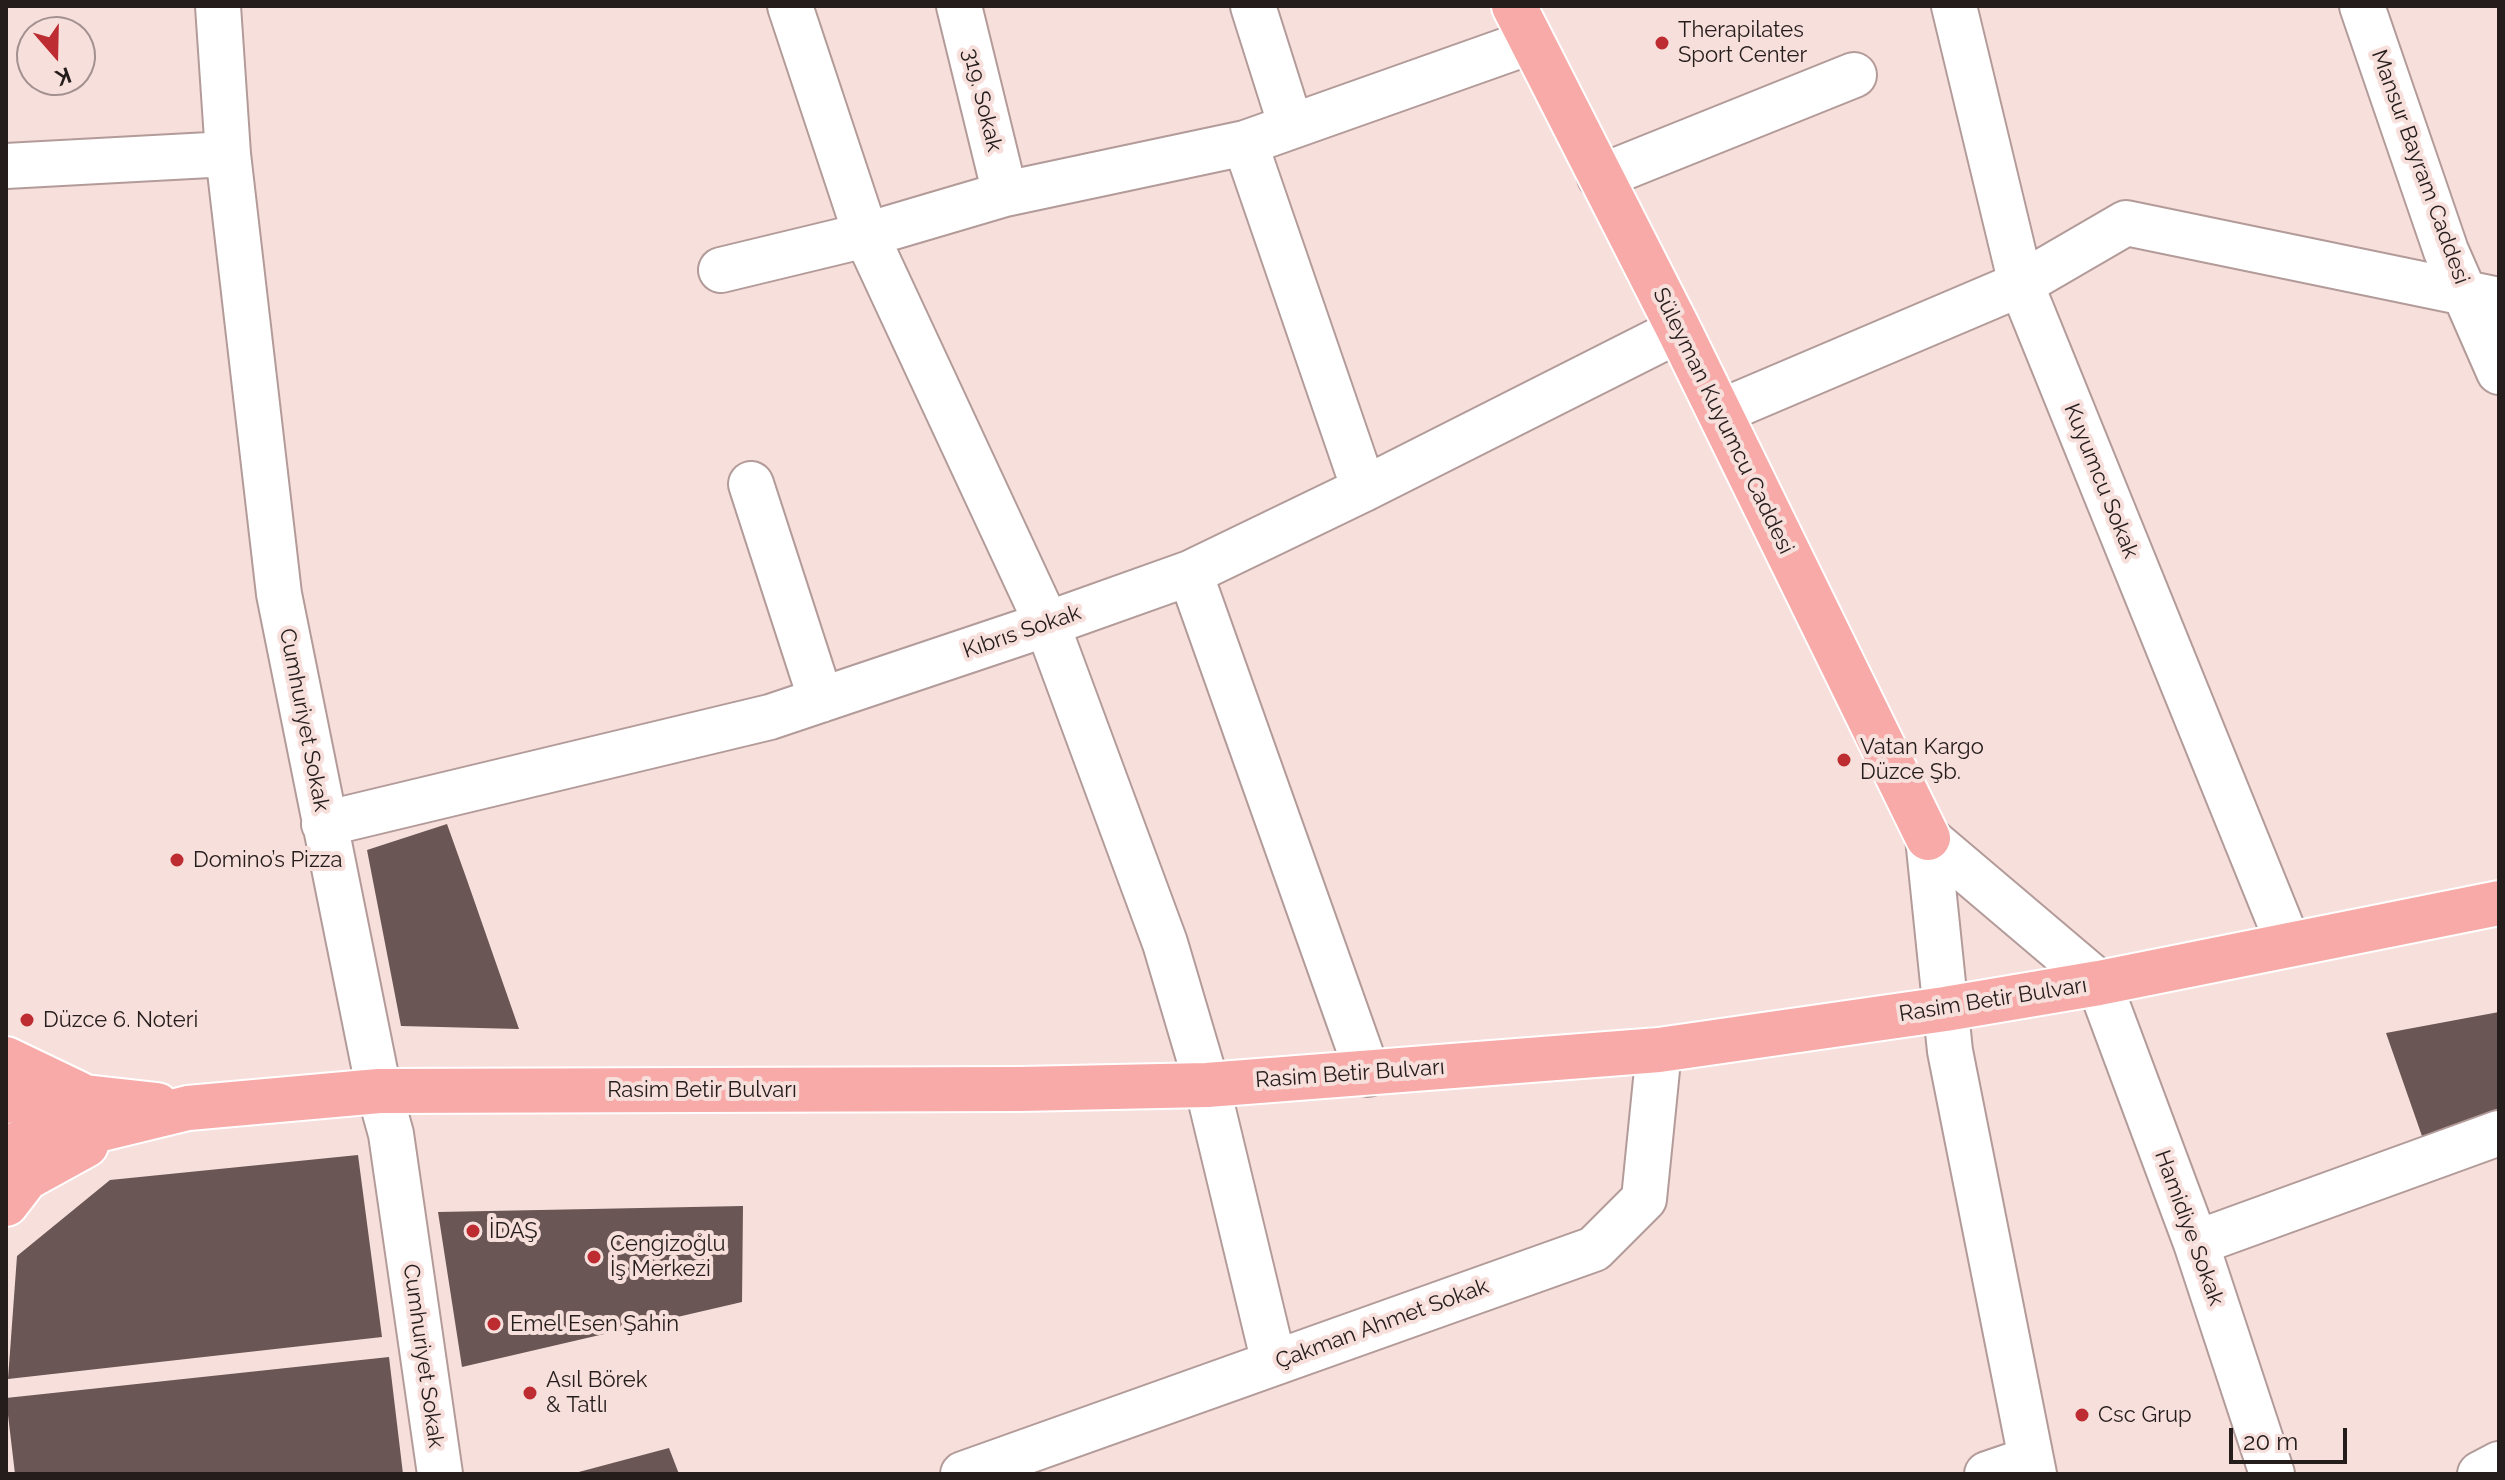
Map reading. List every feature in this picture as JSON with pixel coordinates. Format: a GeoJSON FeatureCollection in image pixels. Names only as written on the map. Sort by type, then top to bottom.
{"type":"FeatureCollection","features":[{"type":"Feature","properties":{"kind":"main road","name":"Süleyman Kuyumcu Caddesi"},"geometry":{"type":"LineString","coordinates":[[1522,24],[1720,412],[1928,838]]}},
{"type":"Feature","properties":{"kind":"main road","name":"Rasim Betir Bulvarı"},"geometry":{"type":"LineString","coordinates":[[188,1108],[379,1091],[1020,1089],[1207,1085],[1659,1050],[1945,1009],[2099,983],[2499,903]]}},
{"type":"Feature","properties":{"kind":"main road"},"geometry":{"type":"LineString","coordinates":[[6,1059],[85,1097]]}},
{"type":"Feature","properties":{"kind":"main road"},"geometry":{"type":"LineString","coordinates":[[6,1101],[85,1097],[188,1108]]}},
{"type":"Feature","properties":{"kind":"main road"},"geometry":{"type":"LineString","coordinates":[[6,1146],[69,1137],[188,1108]]}},
{"type":"Feature","properties":{"kind":"main road"},"geometry":{"type":"LineString","coordinates":[[6,1204],[26,1178],[125,1124]]}},
{"type":"Feature","properties":{"kind":"street","name":"Cumhuriyet Sokak"},"geometry":{"type":"LineString","coordinates":[[218,6],[228,154],[279,594],[379,1091],[391,1134],[440,1474]]}},
{"type":"Feature","properties":{"kind":"street"},"geometry":{"type":"LineString","coordinates":[[790,6],[866,235],[1047,624],[1165,943],[1207,1085],[1274,1363]]}},
{"type":"Feature","properties":{"kind":"street","name":"319. Sokak"},"geometry":{"type":"LineString","coordinates":[[959,6],[1005,194]]}},
{"type":"Feature","properties":{"kind":"street"},"geometry":{"type":"LineString","coordinates":[[1253,6],[1291,126]]}},
{"type":"Feature","properties":{"kind":"street","name":"Kuyumcu Sokak"},"geometry":{"type":"LineString","coordinates":[[1954,6],[2021,284],[2288,943]]}},
{"type":"Feature","properties":{"kind":"street","name":"Mansur Bayram Caddesi"},"geometry":{"type":"LineString","coordinates":[[2362,6],[2446,251],[2482,298],[2499,372]]}},
{"type":"Feature","properties":{"kind":"street"},"geometry":{"type":"LineString","coordinates":[[721,270],[866,235],[1005,194],[1245,143],[1291,126],[1522,24]]}},
{"type":"Feature","properties":{"kind":"street"},"geometry":{"type":"LineString","coordinates":[[1600,177],[1854,75]]}},
{"type":"Feature","properties":{"kind":"street"},"geometry":{"type":"LineString","coordinates":[[1245,143],[1364,489]]}},
{"type":"Feature","properties":{"kind":"street"},"geometry":{"type":"LineString","coordinates":[[6,166],[228,154]]}},
{"type":"Feature","properties":{"kind":"street"},"geometry":{"type":"LineString","coordinates":[[1720,412],[2021,284],[2126,223],[2482,298]]}},
{"type":"Feature","properties":{"kind":"street","name":"Kıbrıs Sokak"},"geometry":{"type":"LineString","coordinates":[[324,824],[770,717],[1190,573],[1679,330]]}},
{"type":"Feature","properties":{"kind":"street"},"geometry":{"type":"LineString","coordinates":[[751,484],[821,700]]}},
{"type":"Feature","properties":{"kind":"street"},"geometry":{"type":"LineString","coordinates":[[1190,573],[1368,1074]]}},
{"type":"Feature","properties":{"kind":"street"},"geometry":{"type":"LineString","coordinates":[[1928,838],[2099,983]]}},
{"type":"Feature","properties":{"kind":"street"},"geometry":{"type":"LineString","coordinates":[[1928,838],[1950,1051],[2033,1467],[1987,1474]]}},
{"type":"Feature","properties":{"kind":"street","name":"Hamidiye Sokak"},"geometry":{"type":"LineString","coordinates":[[2099,983],[2196,1243],[2272,1474]]}},
{"type":"Feature","properties":{"kind":"street","name":"Çakman Ahmet Sokak"},"geometry":{"type":"LineString","coordinates":[[963,1474],[1050,1459],[1274,1363],[1594,1249],[1644,1199],[1659,1050]]}},
{"type":"Feature","properties":{"kind":"street"},"geometry":{"type":"LineString","coordinates":[[2196,1243],[2499,1133]]}},
{"type":"Feature","properties":{"kind":"street"},"geometry":{"type":"LineString","coordinates":[[2480,1474],[2499,1464]]}},
{"type":"Feature","properties":{"kind":"building"},"geometry":{"type":"Polygon","coordinates":[[[447,824],[519,1029],[401,1026],[367,850],[447,824]]]}},
{"type":"Feature","properties":{"kind":"building"},"geometry":{"type":"Polygon","coordinates":[[[2499,1012],[2499,1108],[2423,1139],[2386,1033],[2499,1012]]]}},
{"type":"Feature","properties":{"kind":"building"},"geometry":{"type":"Polygon","coordinates":[[[358,1155],[382,1337],[8,1379],[17,1256],[110,1180],[358,1155]]]}},
{"type":"Feature","properties":{"kind":"building","name":"Cengizoğlu İş Merkezi"},"geometry":{"type":"Polygon","coordinates":[[[743,1206],[742,1302],[462,1367],[438,1212],[743,1206]]]}},
{"type":"Feature","properties":{"kind":"building"},"geometry":{"type":"Polygon","coordinates":[[[389,1357],[403,1474],[15,1474],[6,1398],[389,1357]]]}},
{"type":"Feature","properties":{"kind":"building"},"geometry":{"type":"Polygon","coordinates":[[[669,1448],[679,1474],[575,1473],[669,1448]]]}},
{"type":"Feature","properties":{"kind":"place","name":"Therapilates Sport Center"},"geometry":{"type":"Point","coordinates":[1662,43]}},
{"type":"Feature","properties":{"kind":"place","name":"Vatan Kargo Düzce Şb."},"geometry":{"type":"Point","coordinates":[1844,760]}},
{"type":"Feature","properties":{"kind":"place","name":"Domino’s Pizza"},"geometry":{"type":"Point","coordinates":[177,860]}},
{"type":"Feature","properties":{"kind":"place","name":"Düzce 6. Noteri"},"geometry":{"type":"Point","coordinates":[27,1020]}},
{"type":"Feature","properties":{"kind":"place","name":"İDAŞ"},"geometry":{"type":"Point","coordinates":[473,1231]}},
{"type":"Feature","properties":{"kind":"place","name":"Cengizoğlu İş Merkezi"},"geometry":{"type":"Point","coordinates":[594,1257]}},
{"type":"Feature","properties":{"kind":"place","name":"Emel Esen Şahin"},"geometry":{"type":"Point","coordinates":[494,1324]}},
{"type":"Feature","properties":{"kind":"place","name":"Asıl Börek & Tatlı"},"geometry":{"type":"Point","coordinates":[530,1393]}},
{"type":"Feature","properties":{"kind":"place","name":"Csc Grup"},"geometry":{"type":"Point","coordinates":[2082,1415]}}]}
